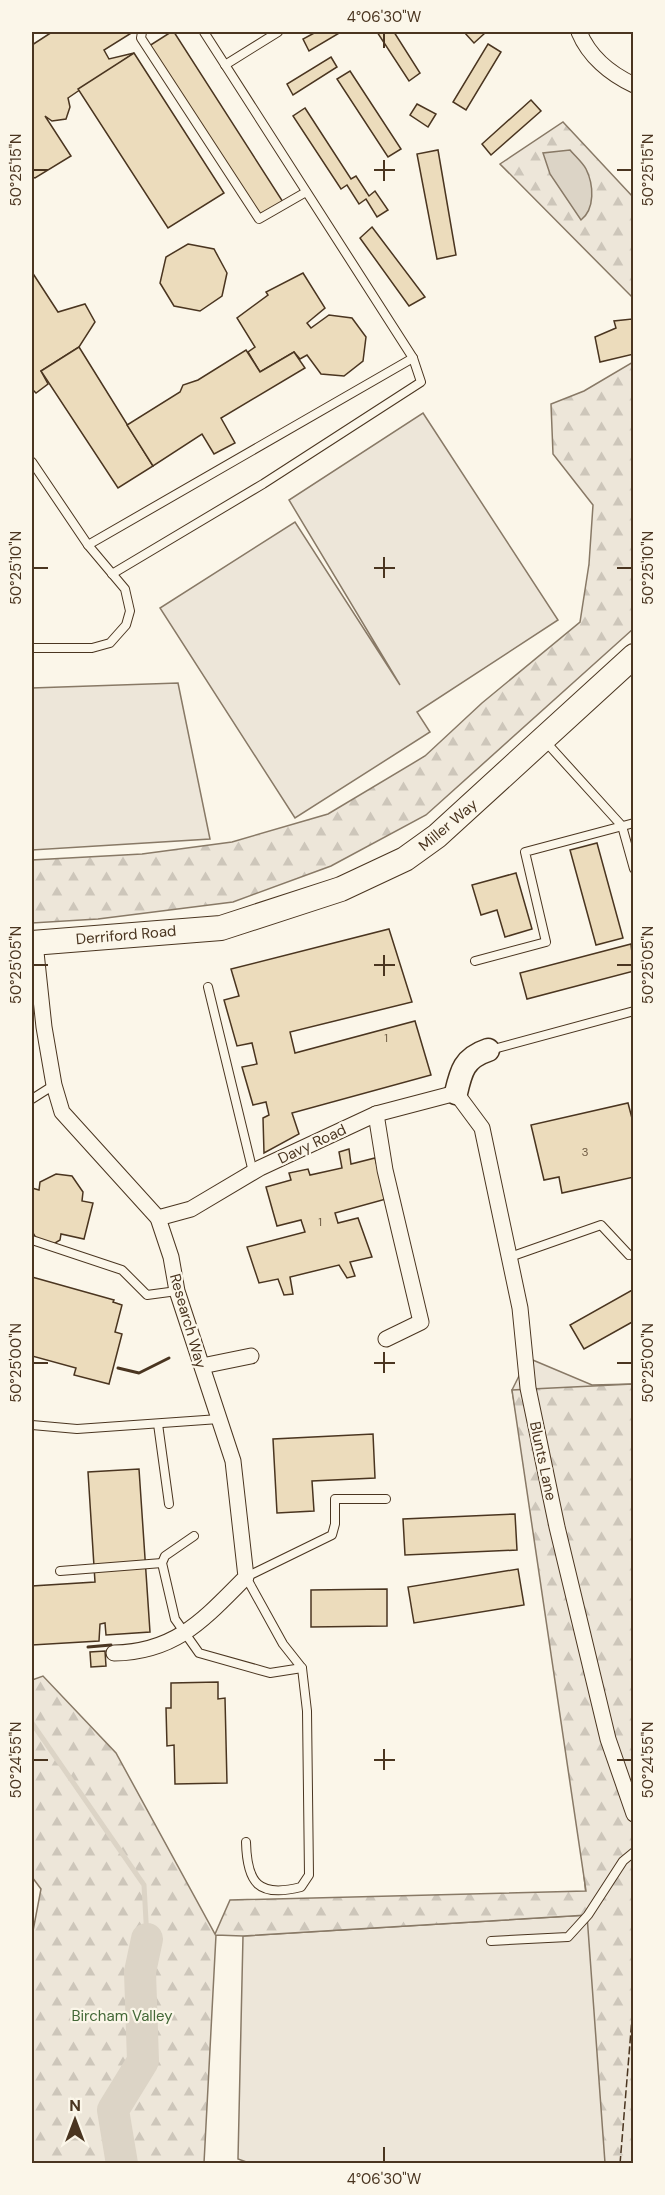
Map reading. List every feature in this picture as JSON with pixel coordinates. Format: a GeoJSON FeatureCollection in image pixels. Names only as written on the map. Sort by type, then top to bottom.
{"type":"FeatureCollection","features":[{"type":"Feature","properties":{"kind":"main road","name":"Miller Way"},"geometry":{"type":"LineString","coordinates":[[221,927],[341,890],[405,859],[437,836],[633,656]]}},
{"type":"Feature","properties":{"kind":"main road","name":"Derriford Road"},"geometry":{"type":"LineString","coordinates":[[33,943],[221,927]]}},
{"type":"Feature","properties":{"kind":"street"},"geometry":{"type":"LineString","coordinates":[[579,32],[591,53],[610,71],[633,86]]}},
{"type":"Feature","properties":{"kind":"street","name":"Research Way"},"geometry":{"type":"LineString","coordinates":[[33,943],[54,1085],[62,1112],[158,1218],[171,1257],[177,1292],[233,1461],[246,1577]]}},
{"type":"Feature","properties":{"kind":"street"},"geometry":{"type":"LineString","coordinates":[[462,1100],[465,1063],[488,1050]]}},
{"type":"Feature","properties":{"kind":"street","name":"Davy Road"},"geometry":{"type":"LineString","coordinates":[[158,1218],[191,1209],[253,1172],[376,1114],[462,1100]]}},
{"type":"Feature","properties":{"kind":"street","name":"Blunts Lane"},"geometry":{"type":"LineString","coordinates":[[462,1100],[482,1128],[520,1308],[528,1388],[552,1504],[608,1739],[633,1814]]}},
{"type":"Feature","properties":{"kind":"street"},"geometry":{"type":"LineString","coordinates":[[376,1114],[385,1170],[421,1322],[386,1339]]}},
{"type":"Feature","properties":{"kind":"street"},"geometry":{"type":"LineString","coordinates":[[202,1366],[251,1356]]}},
{"type":"Feature","properties":{"kind":"street"},"geometry":{"type":"LineString","coordinates":[[114,1653],[152,1649],[186,1632],[212,1611],[246,1577]]}},
{"type":"Feature","properties":{"kind":"lane"},"geometry":{"type":"LineString","coordinates":[[142,32],[141,38],[259,219],[306,192]]}},
{"type":"Feature","properties":{"kind":"lane"},"geometry":{"type":"LineString","coordinates":[[112,574],[263,484],[421,382],[413,358],[204,32]]}},
{"type":"Feature","properties":{"kind":"lane"},"geometry":{"type":"LineString","coordinates":[[225,65],[278,32]]}},
{"type":"Feature","properties":{"kind":"lane"},"geometry":{"type":"LineString","coordinates":[[88,545],[413,358]]}},
{"type":"Feature","properties":{"kind":"lane"},"geometry":{"type":"LineString","coordinates":[[32,462],[88,545],[125,589],[130,611],[120,634],[110,643],[92,648],[32,648]]}},
{"type":"Feature","properties":{"kind":"lane"},"geometry":{"type":"LineString","coordinates":[[544,740],[622,826],[633,869]]}},
{"type":"Feature","properties":{"kind":"lane"},"geometry":{"type":"LineString","coordinates":[[475,961],[546,942],[525,852],[633,823]]}},
{"type":"Feature","properties":{"kind":"lane"},"geometry":{"type":"LineString","coordinates":[[208,987],[253,1172]]}},
{"type":"Feature","properties":{"kind":"lane"},"geometry":{"type":"LineString","coordinates":[[488,1050],[633,1011]]}},
{"type":"Feature","properties":{"kind":"lane"},"geometry":{"type":"LineString","coordinates":[[32,1099],[54,1085]]}},
{"type":"Feature","properties":{"kind":"lane"},"geometry":{"type":"LineString","coordinates":[[510,1257],[601,1225],[629,1255]]}},
{"type":"Feature","properties":{"kind":"lane"},"geometry":{"type":"LineString","coordinates":[[32,1240],[122,1270],[147,1295],[177,1292]]}},
{"type":"Feature","properties":{"kind":"lane"},"geometry":{"type":"LineString","coordinates":[[32,1425],[76,1429],[219,1419]]}},
{"type":"Feature","properties":{"kind":"lane"},"geometry":{"type":"LineString","coordinates":[[158,1424],[170,1504]]}},
{"type":"Feature","properties":{"kind":"lane"},"geometry":{"type":"LineString","coordinates":[[246,1842],[247,1862],[252,1880],[264,1890],[282,1892],[301,1887],[309,1875],[308,1711],[302,1668],[283,1644],[246,1577],[332,1535],[335,1524],[335,1499],[386,1499]]}},
{"type":"Feature","properties":{"kind":"lane"},"geometry":{"type":"LineString","coordinates":[[194,1536],[165,1556],[162,1563],[175,1619],[186,1632],[198,1653],[270,1673],[302,1668]]}},
{"type":"Feature","properties":{"kind":"lane"},"geometry":{"type":"LineString","coordinates":[[60,1571],[162,1563]]}},
{"type":"Feature","properties":{"kind":"lane"},"geometry":{"type":"LineString","coordinates":[[491,1941],[568,1937],[588,1915],[623,1861],[633,1852]]}},
{"type":"Feature","properties":{"kind":"green space"},"geometry":{"type":"Polygon","coordinates":[[[563,122],[633,197],[633,298],[500,164],[563,122]]]}},
{"type":"Feature","properties":{"kind":"green space"},"geometry":{"type":"Polygon","coordinates":[[[633,362],[633,629],[426,815],[331,866],[233,902],[98,919],[32,923],[32,860],[142,854],[232,842],[328,814],[425,756],[482,703],[580,622],[589,564],[593,505],[553,454],[551,404],[584,391],[633,362]]]}},
{"type":"Feature","properties":{"kind":"green space"},"geometry":{"type":"Polygon","coordinates":[[[423,413],[558,620],[417,712],[430,732],[295,818],[160,608],[295,522],[400,685],[289,500],[423,413]]]}},
{"type":"Feature","properties":{"kind":"green space"},"geometry":{"type":"Polygon","coordinates":[[[178,683],[210,839],[32,850],[32,688],[178,683]]]}},
{"type":"Feature","properties":{"kind":"green space"},"geometry":{"type":"Polygon","coordinates":[[[528,1358],[592,1385],[633,1384],[633,2163],[252,2164],[238,2159],[243,1936],[588,1915],[566,1697],[512,1390],[528,1358]]]}},
{"type":"Feature","properties":{"kind":"green space","name":"Bircham Valley"},"geometry":{"type":"Polygon","coordinates":[[[633,1384],[633,2163],[605,2163],[587,1915],[243,1936],[216,1935],[204,2163],[32,2163],[32,1936],[41,1889],[32,1877],[32,1680],[43,1676],[116,1753],[215,1934],[230,1900],[586,1891],[512,1390],[633,1384]]]}},
{"type":"Feature","properties":{"kind":"shaded area"},"geometry":{"type":"Polygon","coordinates":[[[570,150],[585,167],[591,182],[591,203],[589,210],[581,220],[550,174],[543,153],[570,150]]]}},
{"type":"Feature","properties":{"kind":"building"},"geometry":{"type":"Polygon","coordinates":[[[52,32],[133,32],[104,50],[109,59],[134,53],[68,98],[70,107],[66,119],[52,121],[45,116],[71,156],[35,178],[32,177],[32,45],[52,32]]]}},
{"type":"Feature","properties":{"kind":"building"},"geometry":{"type":"Polygon","coordinates":[[[174,32],[283,202],[260,216],[149,46],[174,32]]]}},
{"type":"Feature","properties":{"kind":"building"},"geometry":{"type":"Polygon","coordinates":[[[316,32],[341,32],[309,51],[303,39],[316,32]]]}},
{"type":"Feature","properties":{"kind":"building"},"geometry":{"type":"Polygon","coordinates":[[[377,32],[394,32],[420,73],[409,81],[377,32]]]}},
{"type":"Feature","properties":{"kind":"building"},"geometry":{"type":"Polygon","coordinates":[[[464,32],[484,32],[485,33],[474,43],[464,32]]]}},
{"type":"Feature","properties":{"kind":"building"},"geometry":{"type":"Polygon","coordinates":[[[488,44],[501,52],[466,110],[453,102],[488,44]]]}},
{"type":"Feature","properties":{"kind":"building"},"geometry":{"type":"Polygon","coordinates":[[[134,53],[224,193],[168,228],[78,89],[134,53]]]}},
{"type":"Feature","properties":{"kind":"building"},"geometry":{"type":"Polygon","coordinates":[[[331,57],[337,67],[293,95],[287,84],[331,57]]]}},
{"type":"Feature","properties":{"kind":"building"},"geometry":{"type":"Polygon","coordinates":[[[350,71],[401,149],[388,157],[337,79],[350,71]]]}},
{"type":"Feature","properties":{"kind":"building"},"geometry":{"type":"Polygon","coordinates":[[[531,100],[541,111],[491,155],[482,144],[531,100]]]}},
{"type":"Feature","properties":{"kind":"building"},"geometry":{"type":"Polygon","coordinates":[[[417,104],[436,114],[428,127],[410,115],[417,104]]]}},
{"type":"Feature","properties":{"kind":"building"},"geometry":{"type":"Polygon","coordinates":[[[305,108],[351,179],[356,176],[369,196],[375,191],[388,210],[377,217],[366,199],[359,204],[347,185],[341,189],[293,116],[305,108]]]}},
{"type":"Feature","properties":{"kind":"building"},"geometry":{"type":"Polygon","coordinates":[[[438,150],[456,255],[437,259],[417,154],[438,150]]]}},
{"type":"Feature","properties":{"kind":"building"},"geometry":{"type":"Polygon","coordinates":[[[372,227],[425,297],[409,306],[360,238],[372,227]]]}},
{"type":"Feature","properties":{"kind":"building"},"geometry":{"type":"Polygon","coordinates":[[[188,244],[214,249],[227,273],[222,296],[200,311],[174,306],[160,283],[166,257],[188,244]]]}},
{"type":"Feature","properties":{"kind":"building"},"geometry":{"type":"Polygon","coordinates":[[[32,272],[58,312],[85,304],[95,322],[79,347],[41,371],[48,384],[36,393],[32,389],[32,272]]]}},
{"type":"Feature","properties":{"kind":"building"},"geometry":{"type":"Polygon","coordinates":[[[303,273],[325,308],[307,323],[311,328],[329,315],[352,318],[366,337],[363,361],[344,376],[321,374],[307,355],[300,359],[294,352],[260,372],[248,352],[255,347],[237,318],[268,295],[266,292],[303,273]]]}},
{"type":"Feature","properties":{"kind":"building"},"geometry":{"type":"Polygon","coordinates":[[[632,319],[634,354],[600,362],[595,337],[616,328],[614,321],[632,319]]]}},
{"type":"Feature","properties":{"kind":"building"},"geometry":{"type":"Polygon","coordinates":[[[79,347],[153,466],[118,488],[41,371],[79,347]]]}},
{"type":"Feature","properties":{"kind":"building"},"geometry":{"type":"Polygon","coordinates":[[[246,350],[260,372],[294,352],[305,368],[221,418],[235,443],[214,454],[202,434],[153,466],[127,425],[180,392],[183,385],[198,380],[246,350]]]}},
{"type":"Feature","properties":{"kind":"building"},"geometry":{"type":"Polygon","coordinates":[[[597,843],[623,938],[596,945],[570,850],[597,843]]]}},
{"type":"Feature","properties":{"kind":"building"},"geometry":{"type":"Polygon","coordinates":[[[516,873],[532,929],[505,937],[497,910],[481,915],[472,885],[516,873]]]}},
{"type":"Feature","properties":{"kind":"building"},"geometry":{"type":"Polygon","coordinates":[[[389,929],[412,1002],[290,1032],[295,1053],[415,1021],[431,1075],[292,1113],[299,1134],[264,1153],[263,1118],[269,1115],[266,1102],[253,1105],[242,1067],[257,1064],[252,1043],[237,1046],[224,1000],[239,996],[231,969],[389,929]]]}},
{"type":"Feature","properties":{"kind":"building"},"geometry":{"type":"Polygon","coordinates":[[[631,944],[634,971],[527,999],[520,973],[631,944]]]}},
{"type":"Feature","properties":{"kind":"building"},"geometry":{"type":"Polygon","coordinates":[[[628,1103],[634,1126],[634,1177],[562,1193],[559,1177],[544,1180],[531,1125],[628,1103]]]}},
{"type":"Feature","properties":{"kind":"building"},"geometry":{"type":"Polygon","coordinates":[[[349,1149],[351,1164],[375,1158],[386,1199],[335,1213],[338,1223],[358,1218],[372,1257],[350,1262],[355,1276],[347,1278],[339,1265],[290,1277],[293,1294],[284,1295],[278,1279],[259,1283],[247,1247],[305,1232],[301,1220],[277,1226],[266,1187],[291,1180],[289,1173],[308,1169],[310,1175],[342,1168],[339,1152],[349,1149]]]}},
{"type":"Feature","properties":{"kind":"building"},"geometry":{"type":"Polygon","coordinates":[[[56,1174],[72,1176],[83,1192],[82,1201],[93,1203],[84,1239],[61,1234],[60,1240],[52,1245],[39,1243],[33,1233],[32,1188],[39,1190],[40,1182],[56,1174]]]}},
{"type":"Feature","properties":{"kind":"building"},"geometry":{"type":"Polygon","coordinates":[[[32,1277],[114,1300],[113,1302],[122,1305],[115,1332],[122,1334],[109,1384],[74,1375],[76,1368],[32,1356],[32,1277]]]}},
{"type":"Feature","properties":{"kind":"building"},"geometry":{"type":"Polygon","coordinates":[[[634,1289],[634,1321],[584,1349],[570,1325],[634,1289]]]}},
{"type":"Feature","properties":{"kind":"building"},"geometry":{"type":"Polygon","coordinates":[[[373,1434],[375,1478],[312,1481],[314,1511],[277,1513],[273,1439],[373,1434]]]}},
{"type":"Feature","properties":{"kind":"building"},"geometry":{"type":"Polygon","coordinates":[[[139,1469],[150,1632],[106,1635],[105,1623],[100,1624],[99,1641],[32,1645],[32,1586],[95,1582],[88,1472],[139,1469]]]}},
{"type":"Feature","properties":{"kind":"building"},"geometry":{"type":"Polygon","coordinates":[[[515,1514],[517,1550],[405,1555],[403,1519],[515,1514]]]}},
{"type":"Feature","properties":{"kind":"building"},"geometry":{"type":"Polygon","coordinates":[[[518,1569],[524,1605],[414,1623],[408,1587],[518,1569]]]}},
{"type":"Feature","properties":{"kind":"building"},"geometry":{"type":"Polygon","coordinates":[[[387,1589],[387,1626],[311,1627],[311,1590],[387,1589]]]}},
{"type":"Feature","properties":{"kind":"building"},"geometry":{"type":"Polygon","coordinates":[[[105,1651],[106,1666],[91,1667],[90,1652],[105,1651]]]}},
{"type":"Feature","properties":{"kind":"building"},"geometry":{"type":"Polygon","coordinates":[[[218,1682],[218,1699],[225,1698],[227,1783],[175,1784],[174,1745],[167,1746],[166,1708],[171,1708],[171,1683],[218,1682]]]}},
{"type":"Feature","properties":{"kind":"waterway"},"geometry":{"type":"LineString","coordinates":[[32,1723],[144,1885],[147,1939]]}},
{"type":"Feature","properties":{"kind":"waterway"},"geometry":{"type":"LineString","coordinates":[[122,2164],[113,2110],[143,2061],[140,1972],[147,1939]]}},
{"type":"Feature","properties":{"kind":"fence"},"geometry":{"type":"LineString","coordinates":[[620,2164],[634,1994]]}},
{"type":"Feature","properties":{"kind":"wall"},"geometry":{"type":"LineString","coordinates":[[118,1368],[139,1373],[169,1358]]}},
{"type":"Feature","properties":{"kind":"wall"},"geometry":{"type":"LineString","coordinates":[[88,1647],[111,1645]]}}]}
